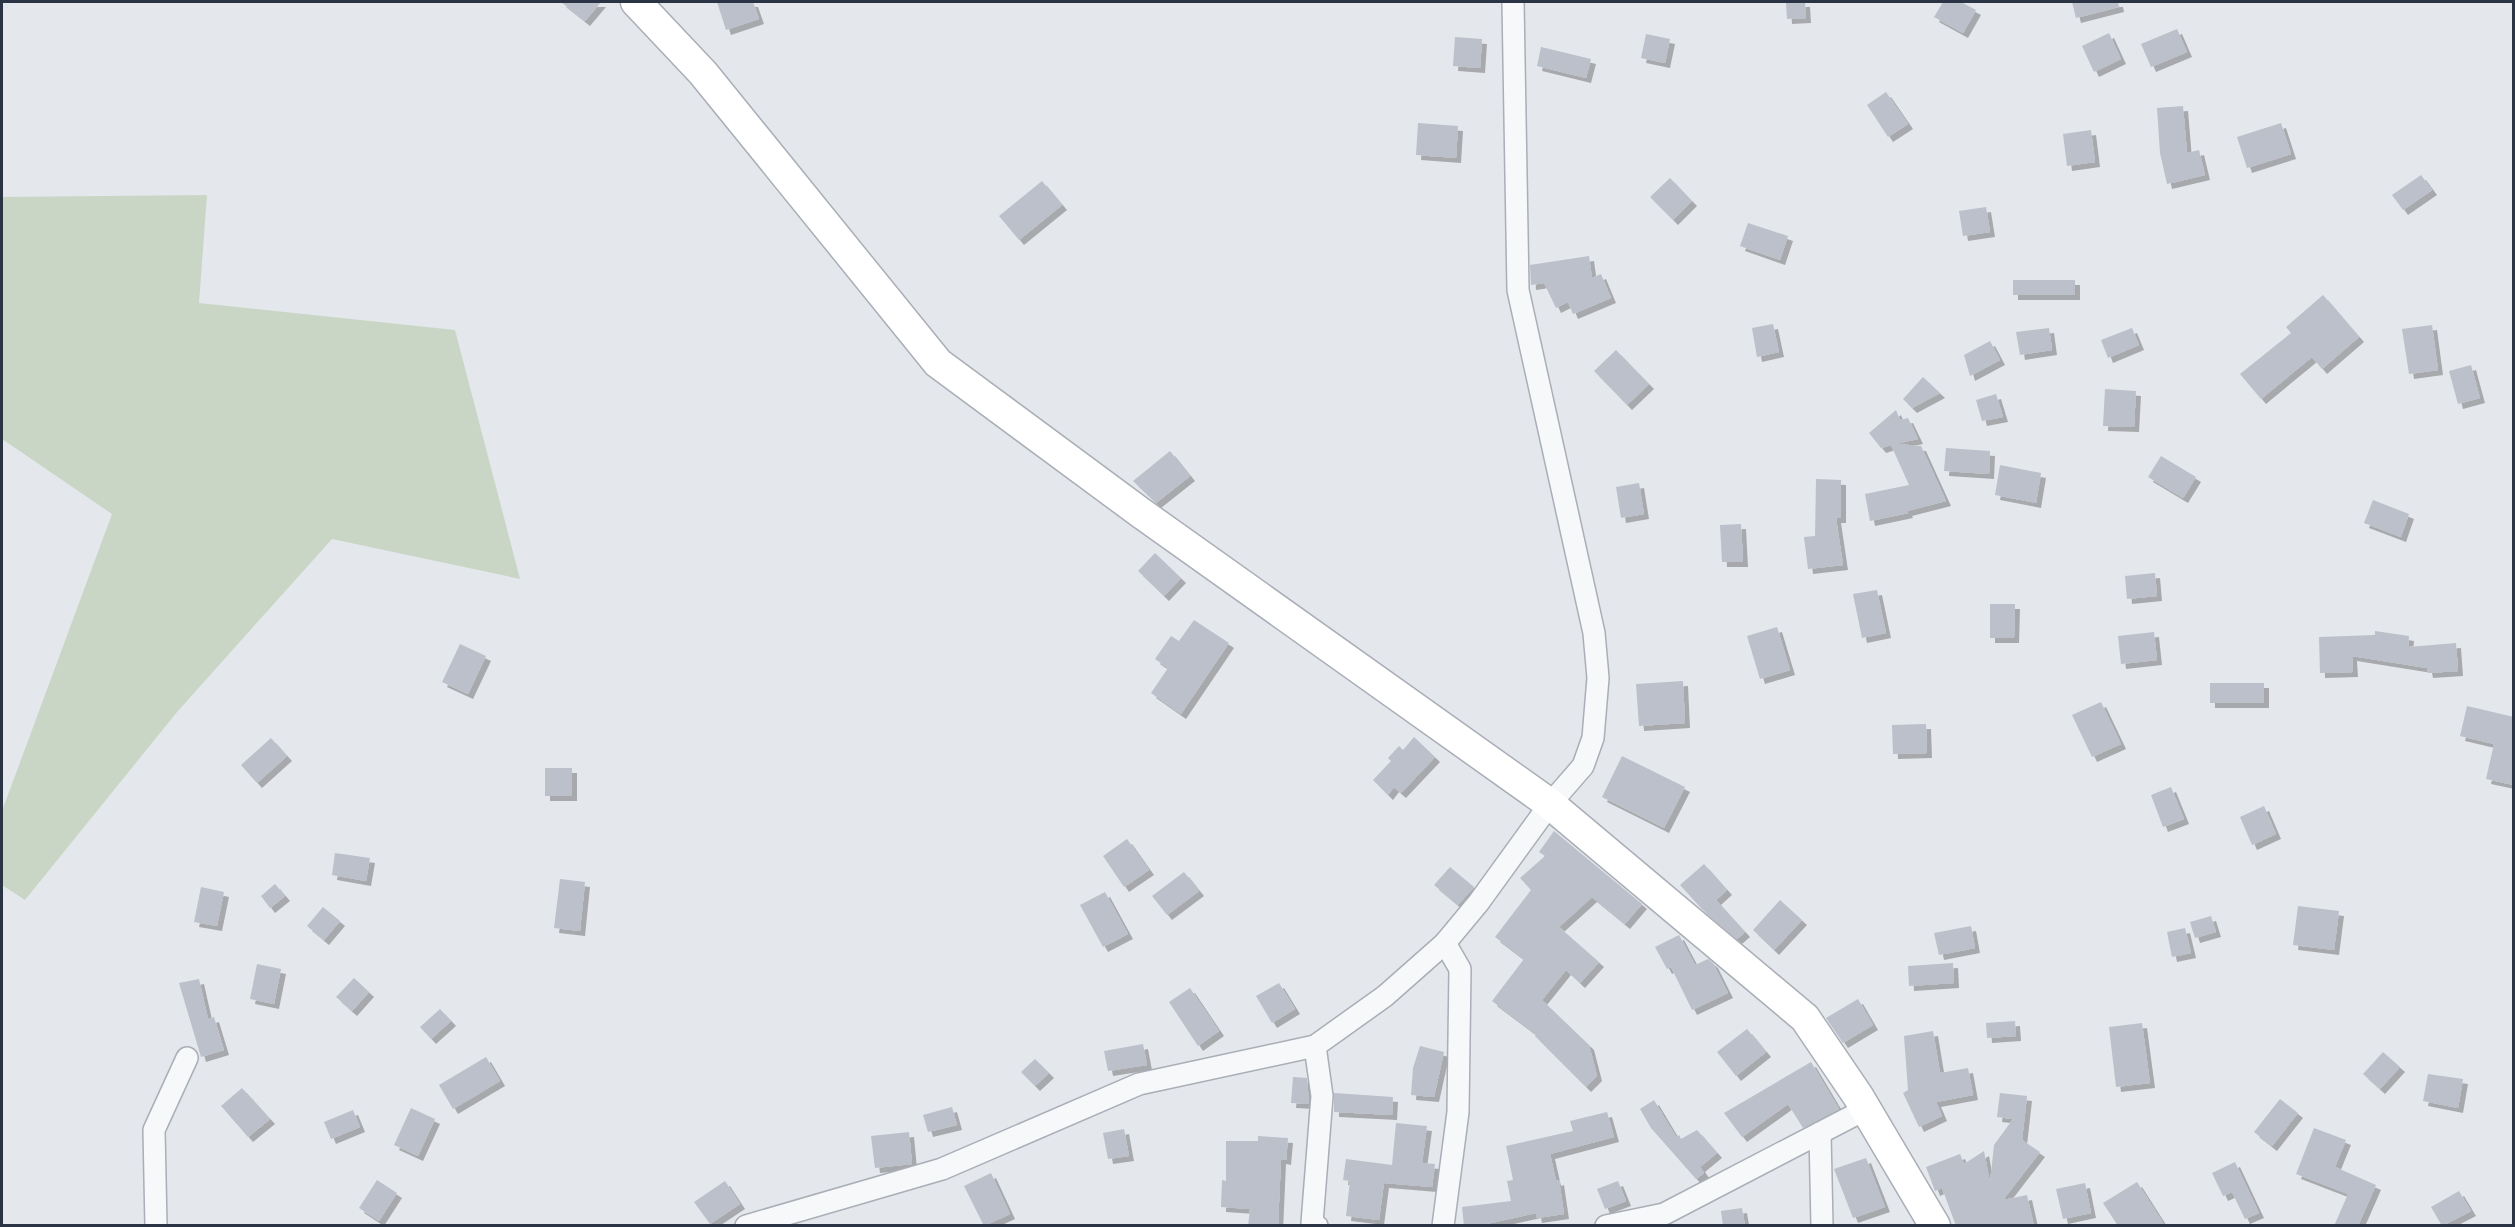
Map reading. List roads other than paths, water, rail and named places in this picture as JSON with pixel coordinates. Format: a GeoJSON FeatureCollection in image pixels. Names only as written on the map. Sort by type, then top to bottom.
{"type":"FeatureCollection","features":[{"type":"Feature","properties":{"kind":"street"},"geometry":{"type":"LineString","coordinates":[[636,2],[703,73],[938,363],[1141,513],[1550,804],[1805,1018],[1866,1109],[1935,1226]]}},
{"type":"Feature","properties":{"kind":"street"},"geometry":{"type":"LineString","coordinates":[[746,1226],[942,1169],[1139,1084],[1316,1046],[1385,996],[1445,943],[1479,902],[1550,804],[1583,766],[1593,738],[1598,678],[1594,633],[1518,290],[1514,2]]}},
{"type":"Feature","properties":{"kind":"street"},"geometry":{"type":"LineString","coordinates":[[1443,1226],[1458,1112],[1460,969],[1445,943]]}},
{"type":"Feature","properties":{"kind":"street"},"geometry":{"type":"LineString","coordinates":[[1316,1046],[1322,1096],[1312,1223],[1317,1226]]}},
{"type":"Feature","properties":{"kind":"street"},"geometry":{"type":"LineString","coordinates":[[156,1226],[154,1130],[187,1058]]}},
{"type":"Feature","properties":{"kind":"street"},"geometry":{"type":"LineString","coordinates":[[1606,1226],[1664,1214],[1866,1109]]}},
{"type":"Feature","properties":{"kind":"street"},"geometry":{"type":"LineString","coordinates":[[1820,1133],[1822,1226]]}}]}
